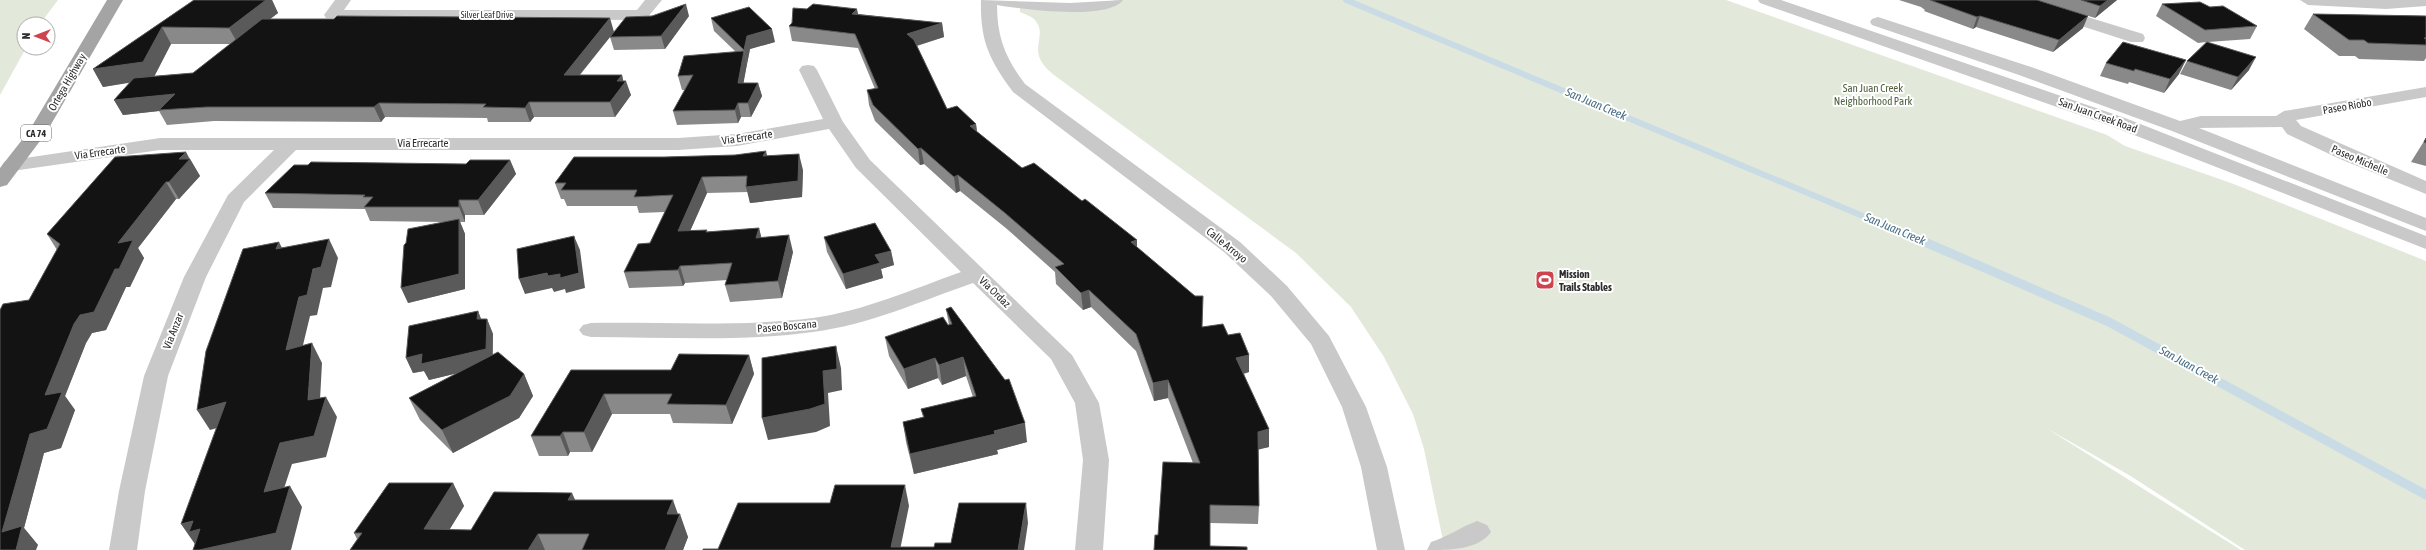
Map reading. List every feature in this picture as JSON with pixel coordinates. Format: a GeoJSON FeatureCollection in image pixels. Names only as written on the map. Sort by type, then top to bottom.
{"type":"FeatureCollection","features":[{"type":"Feature","properties":{"kind":"main road","name":"Ortega Highway"},"geometry":{"type":"LineString","coordinates":[[0,181],[53,106],[118,1]]}},
{"type":"Feature","properties":{"kind":"street","name":"Silver Leaf Drive"},"geometry":{"type":"LineString","coordinates":[[343,0],[332,14],[641,14],[654,0]]}},
{"type":"Feature","properties":{"kind":"street","name":"Calle Arroyo"},"geometry":{"type":"LineString","coordinates":[[989,0],[988,29],[997,59],[1019,88],[1232,247],[1279,291],[1321,341],[1354,407],[1374,467],[1391,550]]}},
{"type":"Feature","properties":{"kind":"street"},"geometry":{"type":"LineString","coordinates":[[992,0],[1075,7],[1102,5],[1115,0]]}},
{"type":"Feature","properties":{"kind":"street","name":"San Juan Creek Road"},"geometry":{"type":"LineString","coordinates":[[1766,0],[2111,120],[2426,243]]}},
{"type":"Feature","properties":{"kind":"street","name":"San Juan Creek Road"},"geometry":{"type":"LineString","coordinates":[[1810,0],[2025,71],[2179,127],[2426,225]]}},
{"type":"Feature","properties":{"kind":"street"},"geometry":{"type":"LineString","coordinates":[[2016,0],[2137,38]]}},
{"type":"Feature","properties":{"kind":"street"},"geometry":{"type":"LineString","coordinates":[[2308,0],[2386,4],[2426,1]]}},
{"type":"Feature","properties":{"kind":"street","name":"Via Ordaz"},"geometry":{"type":"LineString","coordinates":[[808,70],[834,123],[863,164],[1060,355],[1087,403],[1096,460],[1089,550]]}},
{"type":"Feature","properties":{"kind":"street","name":"Paseo Riobo"},"geometry":{"type":"LineString","coordinates":[[2290,125],[2284,117],[2426,92]]}},
{"type":"Feature","properties":{"kind":"street"},"geometry":{"type":"LineString","coordinates":[[2179,127],[2201,122],[2290,125]]}},
{"type":"Feature","properties":{"kind":"street","name":"Via Errecarte"},"geometry":{"type":"LineString","coordinates":[[12,165],[160,144],[678,144],[737,140],[834,123]]}},
{"type":"Feature","properties":{"kind":"street","name":"Paseo Michelle"},"geometry":{"type":"LineString","coordinates":[[2290,125],[2347,155],[2426,188]]}},
{"type":"Feature","properties":{"kind":"street","name":"Via Anzar"},"geometry":{"type":"LineString","coordinates":[[123,550],[132,491],[156,376],[195,277],[235,199],[292,143]]}},
{"type":"Feature","properties":{"kind":"street","name":"Paseo Boscana"},"geometry":{"type":"LineString","coordinates":[[591,330],[768,329],[814,325],[858,316],[976,274]]}},
{"type":"Feature","properties":{"kind":"street"},"geometry":{"type":"LineString","coordinates":[[1441,550],[1454,546],[1477,532]]}},
{"type":"Feature","properties":{"kind":"green space"},"geometry":{"type":"Polygon","coordinates":[[[0,0],[58,0],[46,16],[16,16],[16,56],[22,56],[0,95],[0,0]]]}},
{"type":"Feature","properties":{"kind":"green space","name":"San Juan Creek Neighborhood Park"},"geometry":{"type":"Polygon","coordinates":[[[1115,0],[1726,0],[2107,135],[2125,146],[2231,183],[2426,261],[2426,550],[2245,550],[2129,475],[2046,428],[2241,550],[1445,550],[1424,449],[1413,414],[1384,357],[1351,307],[1296,253],[1054,75],[1045,66],[1040,58],[1038,44],[1040,32],[1038,26],[1033,18],[1020,12],[1020,3],[1102,5],[1115,0]]]}},
{"type":"Feature","properties":{"kind":"building"},"geometry":{"type":"Polygon","coordinates":[[[194,0],[266,0],[229,28],[162,27],[143,62],[93,69],[194,0]]]}},
{"type":"Feature","properties":{"kind":"building"},"geometry":{"type":"Polygon","coordinates":[[[1930,0],[2037,0],[2088,16],[2059,40],[1980,16],[1977,17],[1930,0]]]}},
{"type":"Feature","properties":{"kind":"building"},"geometry":{"type":"Polygon","coordinates":[[[2081,0],[2108,0],[2100,6],[2081,0]]]}},
{"type":"Feature","properties":{"kind":"building"},"geometry":{"type":"Polygon","coordinates":[[[2200,2],[2210,7],[2223,6],[2257,26],[2205,30],[2162,4],[2200,2]]]}},
{"type":"Feature","properties":{"kind":"building"},"geometry":{"type":"Polygon","coordinates":[[[686,4],[661,36],[610,37],[626,17],[652,16],[686,4]]]}},
{"type":"Feature","properties":{"kind":"building"},"geometry":{"type":"Polygon","coordinates":[[[813,4],[857,9],[852,14],[942,23],[907,34],[914,40],[947,109],[957,106],[976,124],[970,126],[1022,168],[1034,163],[1082,201],[1085,199],[1137,240],[1131,242],[1195,296],[1203,296],[1202,327],[1223,324],[1228,335],[1240,333],[1249,355],[1236,358],[1269,429],[1258,432],[1259,506],[1210,505],[1210,546],[1247,547],[1247,550],[1154,550],[1155,535],[1158,535],[1163,462],[1200,463],[1168,380],[1153,383],[1136,334],[1089,290],[1081,293],[1055,267],[1064,264],[958,175],[954,177],[921,148],[918,149],[873,105],[867,90],[878,88],[855,34],[789,26],[792,23],[793,8],[807,9],[813,4]]]}},
{"type":"Feature","properties":{"kind":"building"},"geometry":{"type":"Polygon","coordinates":[[[749,7],[772,29],[747,36],[744,50],[711,18],[749,7]]]}},
{"type":"Feature","properties":{"kind":"building"},"geometry":{"type":"Polygon","coordinates":[[[2313,14],[2426,16],[2426,38],[2424,38],[2426,39],[2426,45],[2368,43],[2364,40],[2349,40],[2313,14]]]}},
{"type":"Feature","properties":{"kind":"building"},"geometry":{"type":"Polygon","coordinates":[[[337,16],[610,18],[564,75],[622,75],[617,81],[626,81],[610,102],[529,102],[525,108],[483,107],[486,104],[379,103],[374,107],[207,107],[159,110],[175,94],[114,100],[134,78],[193,73],[262,19],[334,19],[337,16]]]}},
{"type":"Feature","properties":{"kind":"building"},"geometry":{"type":"Polygon","coordinates":[[[2123,42],[2186,60],[2170,79],[2135,69],[2134,71],[2106,63],[2123,42]]]}},
{"type":"Feature","properties":{"kind":"building"},"geometry":{"type":"Polygon","coordinates":[[[2207,42],[2256,57],[2238,77],[2187,61],[2207,42]]]}},
{"type":"Feature","properties":{"kind":"building"},"geometry":{"type":"Polygon","coordinates":[[[744,51],[738,83],[758,83],[748,103],[738,103],[735,110],[673,111],[693,75],[678,76],[684,56],[744,51]]]}},
{"type":"Feature","properties":{"kind":"building"},"geometry":{"type":"Polygon","coordinates":[[[766,151],[763,156],[799,154],[798,181],[746,187],[747,176],[702,177],[678,231],[707,230],[706,232],[759,228],[756,238],[789,235],[778,281],[725,285],[732,263],[680,266],[678,270],[624,272],[638,244],[650,243],[673,195],[634,197],[637,190],[561,190],[566,183],[555,183],[574,157],[735,155],[766,151]]]}},
{"type":"Feature","properties":{"kind":"building"},"geometry":{"type":"Polygon","coordinates":[[[186,152],[179,159],[190,159],[169,182],[166,182],[118,243],[133,240],[119,269],[115,269],[94,312],[80,315],[74,324],[45,395],[62,392],[47,429],[30,434],[2,532],[22,526],[16,550],[0,550],[0,310],[3,304],[29,300],[60,244],[47,234],[115,157],[186,152]]]}},
{"type":"Feature","properties":{"kind":"building"},"geometry":{"type":"Polygon","coordinates":[[[470,160],[510,160],[478,200],[459,200],[459,207],[364,207],[373,197],[363,197],[365,195],[265,193],[294,165],[308,165],[311,162],[466,164],[470,160]]]}},
{"type":"Feature","properties":{"kind":"building"},"geometry":{"type":"Polygon","coordinates":[[[459,219],[459,274],[401,288],[404,245],[406,243],[408,229],[459,219]]]}},
{"type":"Feature","properties":{"kind":"building"},"geometry":{"type":"Polygon","coordinates":[[[875,223],[891,251],[875,255],[880,263],[843,274],[824,237],[875,223]]]}},
{"type":"Feature","properties":{"kind":"building"},"geometry":{"type":"Polygon","coordinates":[[[574,236],[579,273],[560,278],[560,274],[548,276],[547,273],[519,279],[517,249],[574,236]]]}},
{"type":"Feature","properties":{"kind":"building"},"geometry":{"type":"Polygon","coordinates":[[[329,239],[321,267],[313,269],[307,295],[299,297],[286,350],[312,343],[308,400],[326,397],[314,436],[280,443],[264,492],[290,486],[276,533],[199,550],[193,550],[200,529],[189,532],[193,521],[181,524],[226,402],[197,410],[206,351],[243,249],[279,242],[276,249],[329,239]]]}},
{"type":"Feature","properties":{"kind":"building"},"geometry":{"type":"Polygon","coordinates":[[[951,307],[1005,380],[1009,379],[1025,423],[994,431],[995,434],[910,454],[903,422],[924,417],[921,409],[976,396],[963,357],[939,365],[935,358],[904,369],[885,337],[943,317],[948,325],[952,324],[946,309],[951,307]]]}},
{"type":"Feature","properties":{"kind":"building"},"geometry":{"type":"Polygon","coordinates":[[[478,311],[477,319],[487,319],[486,349],[421,364],[422,354],[406,358],[409,326],[478,311]]]}},
{"type":"Feature","properties":{"kind":"building"},"geometry":{"type":"Polygon","coordinates":[[[836,346],[837,369],[823,371],[825,404],[810,409],[762,418],[762,358],[836,346]]]}},
{"type":"Feature","properties":{"kind":"building"},"geometry":{"type":"Polygon","coordinates":[[[498,352],[524,374],[510,396],[442,430],[409,398],[498,352]]]}},
{"type":"Feature","properties":{"kind":"building"},"geometry":{"type":"Polygon","coordinates":[[[679,354],[749,355],[726,405],[667,404],[672,394],[604,394],[584,432],[563,432],[560,436],[531,436],[571,370],[671,370],[679,354]]]}},
{"type":"Feature","properties":{"kind":"building"},"geometry":{"type":"Polygon","coordinates":[[[389,483],[453,483],[424,529],[471,530],[494,492],[572,493],[568,500],[673,500],[667,514],[680,514],[665,550],[582,550],[589,534],[538,534],[528,550],[350,550],[362,533],[354,533],[389,483]]]}},
{"type":"Feature","properties":{"kind":"building"},"geometry":{"type":"Polygon","coordinates":[[[835,485],[905,485],[891,547],[934,547],[935,543],[951,543],[959,503],[1026,503],[1018,550],[703,550],[718,549],[738,503],[830,503],[835,485]]]}},
{"type":"Feature","properties":{"kind":"waterway","name":"San Juan Creek"},"geometry":{"type":"LineString","coordinates":[[1346,0],[1913,237]]}},
{"type":"Feature","properties":{"kind":"waterway","name":"San Juan Creek"},"geometry":{"type":"LineString","coordinates":[[1911,236],[2109,322],[2426,495]]}},
{"type":"Feature","properties":{"kind":"place","name":"Mission Trails Stables"},"geometry":{"type":"Point","coordinates":[1545,280]}}]}
